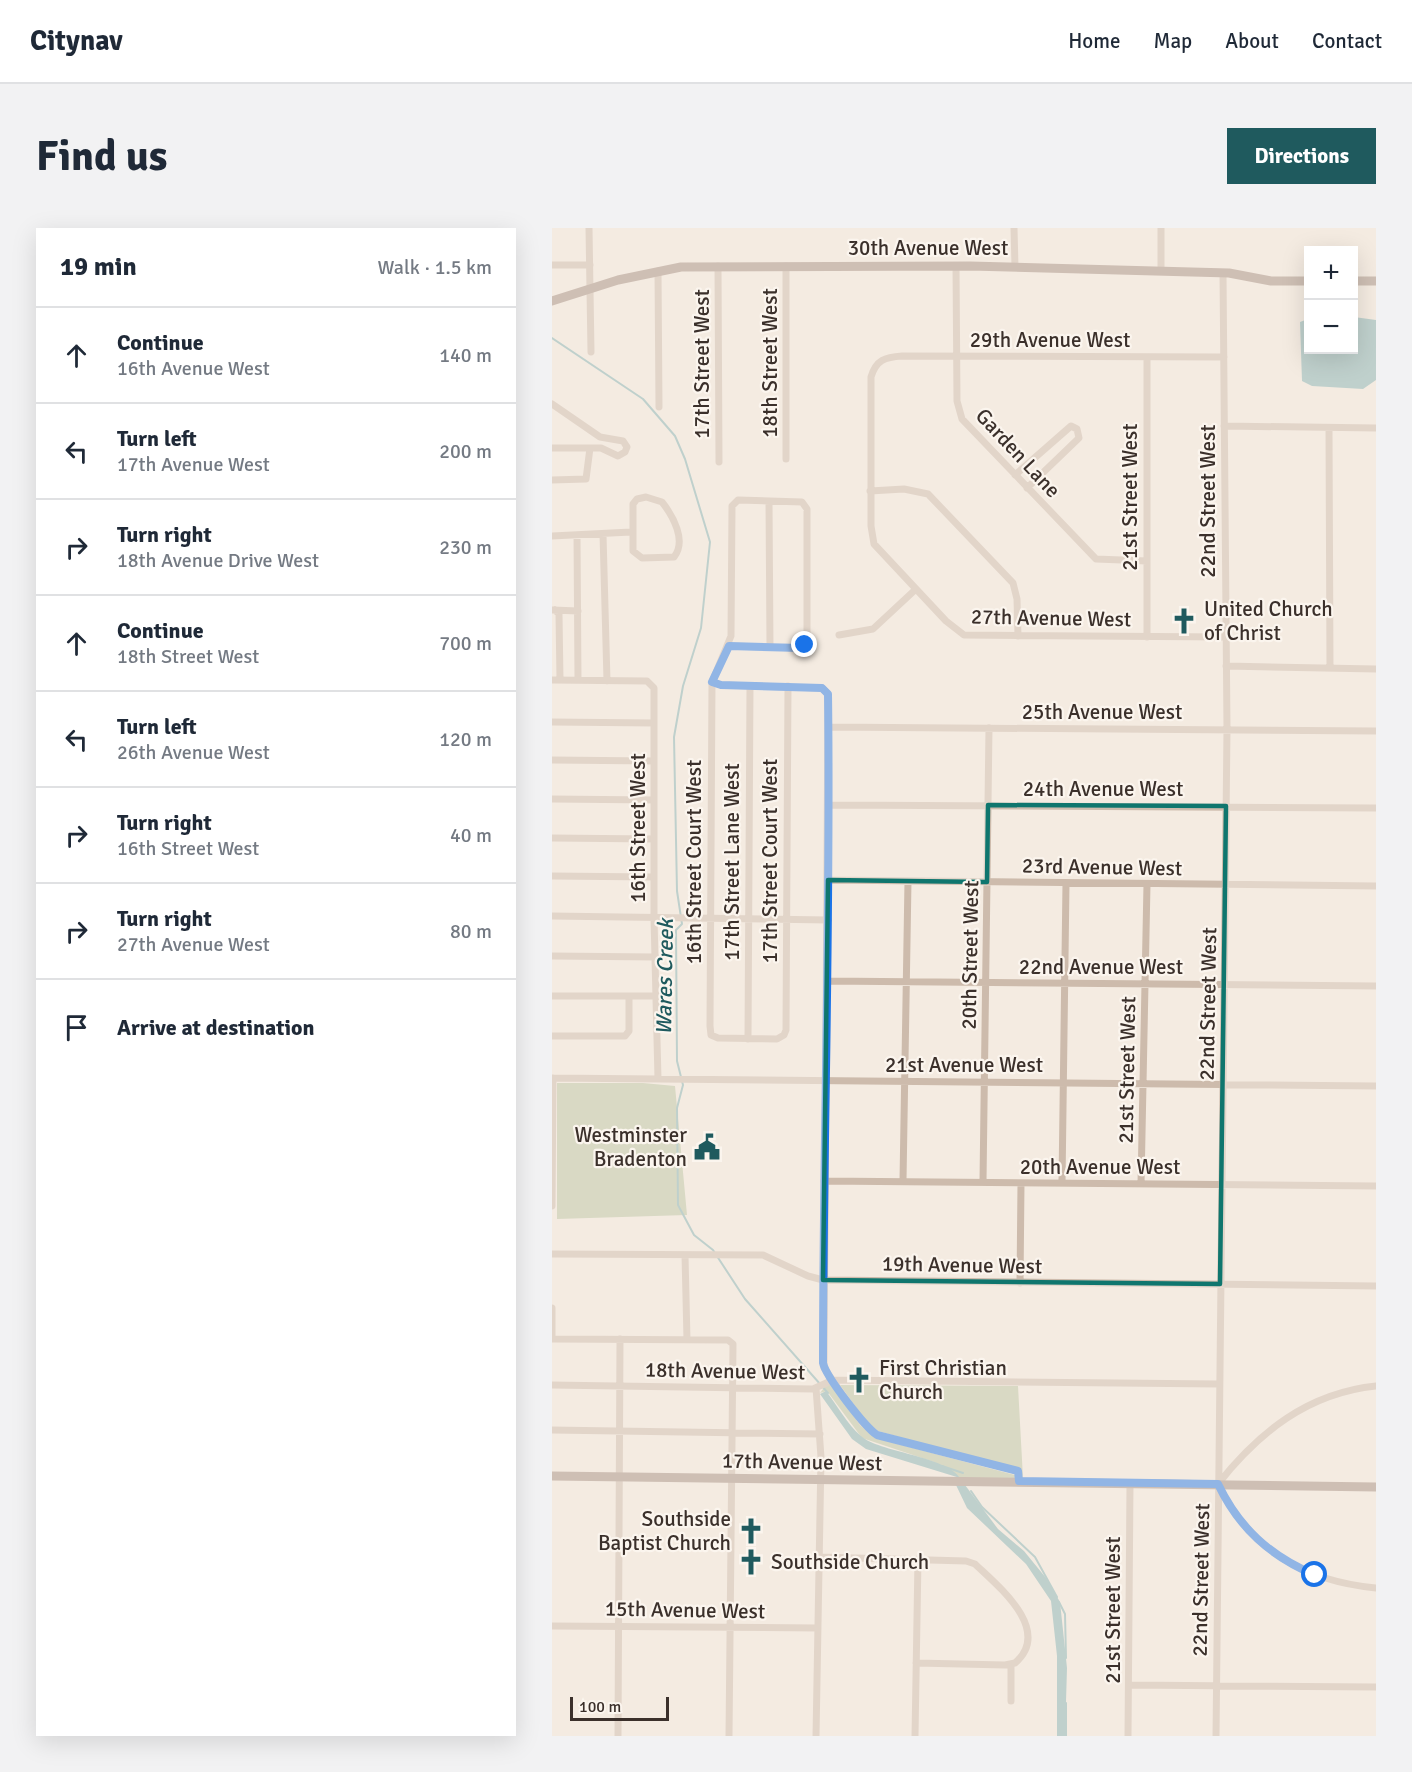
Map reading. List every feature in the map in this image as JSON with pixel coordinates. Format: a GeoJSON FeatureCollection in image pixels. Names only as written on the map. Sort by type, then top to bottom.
{"type":"FeatureCollection","features":[{"type":"Feature","properties":{"kind":"street"},"geometry":{"type":"LineString","coordinates":[[589,228],[591,352]]}},
{"type":"Feature","properties":{"kind":"street"},"geometry":{"type":"LineString","coordinates":[[1014,228],[1015,267]]}},
{"type":"Feature","properties":{"kind":"street"},"geometry":{"type":"LineString","coordinates":[[1161,228],[1161,271]]}},
{"type":"Feature","properties":{"kind":"street"},"geometry":{"type":"LineString","coordinates":[[552,265],[590,265]]}},
{"type":"Feature","properties":{"kind":"street","name":"30th Avenue West"},"geometry":{"type":"LineString","coordinates":[[552,301],[658,271],[718,266],[1015,267],[1223,273],[1271,281],[1304,281]]}},
{"type":"Feature","properties":{"kind":"street","name":"17th Street West"},"geometry":{"type":"LineString","coordinates":[[718,266],[719,462]]}},
{"type":"Feature","properties":{"kind":"street","name":"18th Street West"},"geometry":{"type":"LineString","coordinates":[[786,266],[786,459]]}},
{"type":"Feature","properties":{"kind":"street","name":"Garden Lane"},"geometry":{"type":"LineString","coordinates":[[956,266],[957,401],[962,419],[1096,559],[1147,561]]}},
{"type":"Feature","properties":{"kind":"street"},"geometry":{"type":"LineString","coordinates":[[658,271],[659,407]]}},
{"type":"Feature","properties":{"kind":"street","name":"22nd Street West"},"geometry":{"type":"LineString","coordinates":[[1216,1736],[1227,729],[1223,273]]}},
{"type":"Feature","properties":{"kind":"street"},"geometry":{"type":"LineString","coordinates":[[1358,281],[1376,281]]}},
{"type":"Feature","properties":{"kind":"street","name":"29th Avenue West"},"geometry":{"type":"LineString","coordinates":[[878,362],[889,356],[1224,357]]}},
{"type":"Feature","properties":{"kind":"street","name":"21st Street West"},"geometry":{"type":"LineString","coordinates":[[1147,357],[1147,637]]}},
{"type":"Feature","properties":{"kind":"street","name":"27th Avenue West"},"geometry":{"type":"LineString","coordinates":[[878,362],[871,377],[870,491],[874,544],[953,627],[964,635],[1225,637]]}},
{"type":"Feature","properties":{"kind":"street"},"geometry":{"type":"LineString","coordinates":[[552,404],[603,438],[623,441],[626,450],[618,456],[601,448],[552,448]]}},
{"type":"Feature","properties":{"kind":"street"},"geometry":{"type":"LineString","coordinates":[[1015,475],[1071,426],[1077,429],[1079,435],[1077,441],[1027,488]]}},
{"type":"Feature","properties":{"kind":"street"},"geometry":{"type":"LineString","coordinates":[[1224,426],[1376,428]]}},
{"type":"Feature","properties":{"kind":"street"},"geometry":{"type":"LineString","coordinates":[[1329,428],[1330,668]]}},
{"type":"Feature","properties":{"kind":"street"},"geometry":{"type":"LineString","coordinates":[[601,448],[603,438]]}},
{"type":"Feature","properties":{"kind":"street"},"geometry":{"type":"LineString","coordinates":[[552,480],[586,479],[590,448]]}},
{"type":"Feature","properties":{"kind":"street"},"geometry":{"type":"LineString","coordinates":[[870,491],[920,491],[936,500],[1013,583],[1017,599],[1018,636]]}},
{"type":"Feature","properties":{"kind":"street"},"geometry":{"type":"LineString","coordinates":[[646,497],[659,499],[680,534],[678,552],[671,558],[639,557],[633,550],[632,532],[635,501],[646,497]]}},
{"type":"Feature","properties":{"kind":"street"},"geometry":{"type":"LineString","coordinates":[[729,646],[801,648],[805,645],[808,617],[807,509],[805,504],[769,501],[738,501],[733,504],[732,628],[729,646],[712,682],[826,690],[829,805],[823,1363],[826,1373],[862,1422],[877,1435],[1018,1471],[1019,1481]]}},
{"type":"Feature","properties":{"kind":"street"},"geometry":{"type":"LineString","coordinates":[[769,501],[770,647]]}},
{"type":"Feature","properties":{"kind":"street"},"geometry":{"type":"LineString","coordinates":[[552,536],[632,532]]}},
{"type":"Feature","properties":{"kind":"street"},"geometry":{"type":"LineString","coordinates":[[553,610],[559,614],[556,680],[607,681],[603,534]]}},
{"type":"Feature","properties":{"kind":"street"},"geometry":{"type":"LineString","coordinates":[[577,536],[579,680]]}},
{"type":"Feature","properties":{"kind":"street"},"geometry":{"type":"LineString","coordinates":[[839,635],[873,629],[916,590]]}},
{"type":"Feature","properties":{"kind":"street"},"geometry":{"type":"LineString","coordinates":[[553,610],[578,610]]}},
{"type":"Feature","properties":{"kind":"street"},"geometry":{"type":"LineString","coordinates":[[1226,666],[1376,669]]}},
{"type":"Feature","properties":{"kind":"street","name":"16th Street West"},"geometry":{"type":"LineString","coordinates":[[607,681],[647,681],[653,685],[654,918],[658,996],[658,1079]]}},
{"type":"Feature","properties":{"kind":"street","name":"16th Street Court West"},"geometry":{"type":"LineString","coordinates":[[712,682],[710,1026],[711,1035],[718,1038],[748,1039]]}},
{"type":"Feature","properties":{"kind":"street","name":"17th Street Lane West"},"geometry":{"type":"LineString","coordinates":[[748,1039],[750,686]]}},
{"type":"Feature","properties":{"kind":"street","name":"17th Street Court West"},"geometry":{"type":"LineString","coordinates":[[748,1039],[777,1039],[784,1035],[788,686]]}},
{"type":"Feature","properties":{"kind":"street"},"geometry":{"type":"LineString","coordinates":[[552,722],[654,723]]}},
{"type":"Feature","properties":{"kind":"street","name":"25th Avenue West"},"geometry":{"type":"LineString","coordinates":[[828,727],[1376,731]]}},
{"type":"Feature","properties":{"kind":"street","name":"20th Street West"},"geometry":{"type":"LineString","coordinates":[[983,1182],[989,728]]}},
{"type":"Feature","properties":{"kind":"street"},"geometry":{"type":"LineString","coordinates":[[552,760],[654,761]]}},
{"type":"Feature","properties":{"kind":"street"},"geometry":{"type":"LineString","coordinates":[[552,799],[654,800]]}},
{"type":"Feature","properties":{"kind":"street","name":"24th Avenue West"},"geometry":{"type":"LineString","coordinates":[[829,805],[1376,808]]}},
{"type":"Feature","properties":{"kind":"street"},"geometry":{"type":"LineString","coordinates":[[552,838],[654,839]]}},
{"type":"Feature","properties":{"kind":"street"},"geometry":{"type":"LineString","coordinates":[[552,876],[654,877]]}},
{"type":"Feature","properties":{"kind":"street","name":"23rd Avenue West"},"geometry":{"type":"LineString","coordinates":[[828,880],[1376,886]]}},
{"type":"Feature","properties":{"kind":"street"},"geometry":{"type":"LineString","coordinates":[[903,1181],[908,881]]}},
{"type":"Feature","properties":{"kind":"street"},"geometry":{"type":"LineString","coordinates":[[1062,1183],[1066,883]]}},
{"type":"Feature","properties":{"kind":"street","name":"21st Street West"},"geometry":{"type":"LineString","coordinates":[[1141,1184],[1146,884]]}},
{"type":"Feature","properties":{"kind":"street"},"geometry":{"type":"LineString","coordinates":[[552,916],[828,920]]}},
{"type":"Feature","properties":{"kind":"street"},"geometry":{"type":"LineString","coordinates":[[552,956],[656,957]]}},
{"type":"Feature","properties":{"kind":"street","name":"22nd Avenue West"},"geometry":{"type":"LineString","coordinates":[[826,981],[1376,986]]}},
{"type":"Feature","properties":{"kind":"street"},"geometry":{"type":"LineString","coordinates":[[552,996],[658,996]]}},
{"type":"Feature","properties":{"kind":"street"},"geometry":{"type":"LineString","coordinates":[[552,1036],[621,1037],[628,1034],[629,997]]}},
{"type":"Feature","properties":{"kind":"street"},"geometry":{"type":"LineString","coordinates":[[552,1206],[553,1078]]}},
{"type":"Feature","properties":{"kind":"street","name":"21st Avenue West"},"geometry":{"type":"LineString","coordinates":[[553,1078],[1376,1086]]}},
{"type":"Feature","properties":{"kind":"street","name":"20th Avenue West"},"geometry":{"type":"LineString","coordinates":[[824,1181],[1376,1186]]}},
{"type":"Feature","properties":{"kind":"street"},"geometry":{"type":"LineString","coordinates":[[1020,1283],[1022,1183]]}},
{"type":"Feature","properties":{"kind":"street","name":"19th Avenue West"},"geometry":{"type":"LineString","coordinates":[[552,1254],[764,1255],[808,1276],[823,1280],[1376,1286]]}},
{"type":"Feature","properties":{"kind":"street"},"geometry":{"type":"LineString","coordinates":[[685,1255],[687,1340]]}},
{"type":"Feature","properties":{"kind":"street"},"geometry":{"type":"LineString","coordinates":[[552,1308],[552,1340],[728,1340],[733,1344],[729,1736]]}},
{"type":"Feature","properties":{"kind":"street"},"geometry":{"type":"LineString","coordinates":[[618,1736],[620,1339]]}},
{"type":"Feature","properties":{"kind":"street","name":"18th Avenue West"},"geometry":{"type":"LineString","coordinates":[[552,1385],[734,1388],[819,1386],[833,1380],[1219,1384]]}},
{"type":"Feature","properties":{"kind":"street"},"geometry":{"type":"LineString","coordinates":[[816,1736],[820,1480],[819,1386]]}},
{"type":"Feature","properties":{"kind":"street"},"geometry":{"type":"LineString","coordinates":[[1376,1386],[1325,1398],[1293,1413],[1254,1444],[1218,1484],[1238,1520],[1276,1555],[1315,1575],[1339,1583],[1376,1588]]}},
{"type":"Feature","properties":{"kind":"street"},"geometry":{"type":"LineString","coordinates":[[552,1430],[820,1434]]}},
{"type":"Feature","properties":{"kind":"street","name":"17th Avenue West"},"geometry":{"type":"LineString","coordinates":[[552,1476],[1376,1487]]}},
{"type":"Feature","properties":{"kind":"street","name":"21st Street West"},"geometry":{"type":"LineString","coordinates":[[1128,1736],[1130,1484]]}},
{"type":"Feature","properties":{"kind":"street"},"geometry":{"type":"LineString","coordinates":[[819,1557],[918,1558],[958,1560],[975,1564],[1019,1608],[1026,1625],[1026,1644],[1022,1654],[1011,1664],[916,1664]]}},
{"type":"Feature","properties":{"kind":"street"},"geometry":{"type":"LineString","coordinates":[[915,1736],[918,1558]]}},
{"type":"Feature","properties":{"kind":"street","name":"15th Avenue West"},"geometry":{"type":"LineString","coordinates":[[552,1626],[818,1628]]}},
{"type":"Feature","properties":{"kind":"street"},"geometry":{"type":"LineString","coordinates":[[1011,1664],[1011,1701]]}},
{"type":"Feature","properties":{"kind":"street"},"geometry":{"type":"LineString","coordinates":[[1129,1685],[1376,1688]]}},
{"type":"Feature","properties":{"kind":"highlighted area"},"geometry":{"type":"Polygon","coordinates":[[[988,805],[1226,806],[1220,1284],[823,1280],[828,880],[987,882],[988,805]]]}},
{"type":"Feature","properties":{"kind":"green space"},"geometry":{"type":"Polygon","coordinates":[[[557,1083],[643,1083],[675,1086],[687,1215],[557,1219],[557,1083]]]}},
{"type":"Feature","properties":{"kind":"green space"},"geometry":{"type":"Polygon","coordinates":[[[826,1385],[832,1385],[860,1425],[875,1438],[1015,1475],[1015,1478],[960,1478],[934,1462],[862,1438],[827,1391],[820,1393],[826,1385]]]}},
{"type":"Feature","properties":{"kind":"green space"},"geometry":{"type":"Polygon","coordinates":[[[840,1385],[1018,1386],[1023,1478],[1021,1471],[878,1431],[865,1420],[840,1385]]]}},
{"type":"Feature","properties":{"kind":"water"},"geometry":{"type":"Polygon","coordinates":[[[1358,318],[1376,320],[1376,380],[1363,389],[1312,386],[1302,381],[1300,322],[1304,320],[1304,354],[1358,354],[1358,318]]]}},
{"type":"Feature","properties":{"kind":"water"},"geometry":{"type":"Polygon","coordinates":[[[826,1391],[861,1436],[882,1446],[941,1464],[960,1478],[866,1449],[852,1439],[820,1394],[826,1391]]]}},
{"type":"Feature","properties":{"kind":"water"},"geometry":{"type":"Polygon","coordinates":[[[956,1485],[965,1485],[998,1529],[1024,1551],[1046,1578],[1060,1602],[1067,1668],[1065,1736],[1057,1736],[1057,1656],[1051,1601],[1026,1564],[967,1508],[956,1485]]]}},
{"type":"Feature","properties":{"kind":"waterway","name":"Wares Creek"},"geometry":{"type":"LineString","coordinates":[[552,338],[643,399],[675,436],[685,459],[710,542],[701,628],[683,686],[674,737],[677,891],[682,924],[676,930],[677,1061],[683,1085],[677,1108],[678,1205],[694,1235],[713,1250],[745,1299],[828,1393]]}},
{"type":"Feature","properties":{"kind":"waterway","name":"Wares Creek"},"geometry":{"type":"LineString","coordinates":[[942,1466],[963,1473]]}},
{"type":"Feature","properties":{"kind":"waterway","name":"Wares Creek"},"geometry":{"type":"LineString","coordinates":[[971,1491],[982,1507],[1035,1557],[1057,1597]]}},
{"type":"Feature","properties":{"kind":"waterway","name":"Wares Creek"},"geometry":{"type":"LineString","coordinates":[[1059,1602],[1065,1614],[1066,1658]]}},
{"type":"Feature","properties":{"kind":"waterway","name":"Wares Creek"},"geometry":{"type":"LineString","coordinates":[[1066,1703],[1066,1736]]}},
{"type":"Feature","properties":{"kind":"place","name":"United Church of Christ"},"geometry":{"type":"Point","coordinates":[1184,621]}},
{"type":"Feature","properties":{"kind":"place","name":"Westminster Bradenton"},"geometry":{"type":"Point","coordinates":[707,1147]}},
{"type":"Feature","properties":{"kind":"place","name":"First Christian Church"},"geometry":{"type":"Point","coordinates":[859,1380]}},
{"type":"Feature","properties":{"kind":"place","name":"Southside Baptist Church"},"geometry":{"type":"Point","coordinates":[751,1531]}},
{"type":"Feature","properties":{"kind":"place","name":"Southside Church"},"geometry":{"type":"Point","coordinates":[751,1562]}},
{"type":"Feature","properties":{"kind":"route"},"geometry":{"type":"LineString","coordinates":[[805,645],[801,648],[729,646],[712,682],[721,685],[822,688],[828,694],[829,805],[823,1280],[823,1363],[826,1373],[862,1422],[877,1435],[1018,1471],[1019,1481],[1218,1484],[1227,1503],[1247,1530],[1276,1555],[1297,1568],[1315,1575]]}}]}
